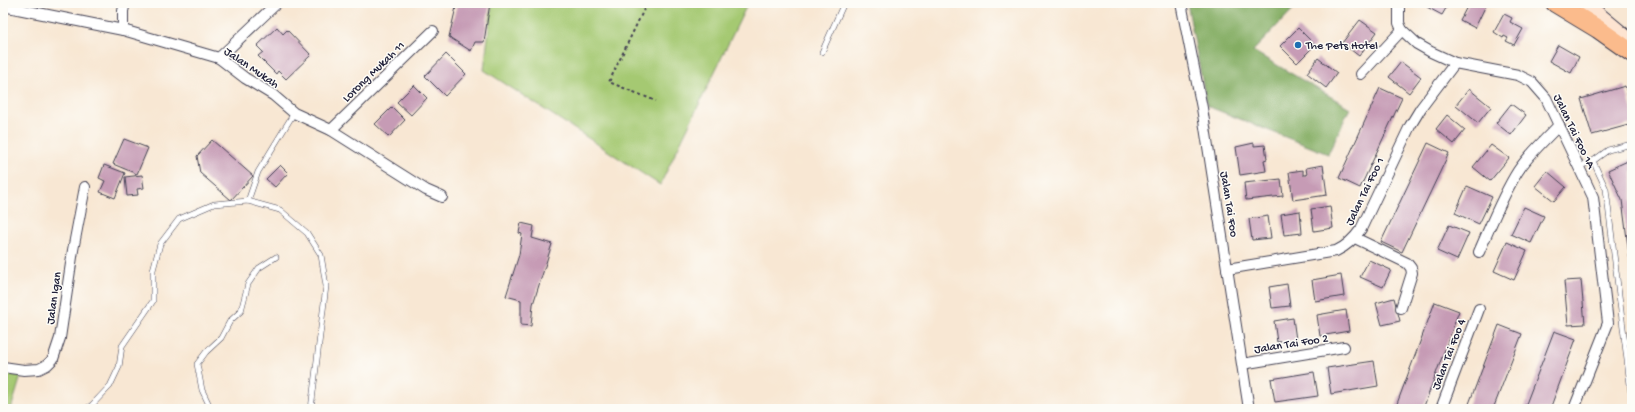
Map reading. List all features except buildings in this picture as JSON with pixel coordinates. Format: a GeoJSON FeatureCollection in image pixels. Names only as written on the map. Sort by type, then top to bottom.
{"type":"FeatureCollection","features":[{"type":"Feature","properties":{"kind":"highway"},"geometry":{"type":"LineString","coordinates":[[1555,3],[1598,29],[1632,53]]}},
{"type":"Feature","properties":{"kind":"street"},"geometry":{"type":"LineString","coordinates":[[123,30],[123,12],[125,3]]}},
{"type":"Feature","properties":{"kind":"street"},"geometry":{"type":"LineString","coordinates":[[219,58],[277,3]]}},
{"type":"Feature","properties":{"kind":"street","name":"Jalan Tai Foo"},"geometry":{"type":"LineString","coordinates":[[1182,3],[1202,108],[1249,409]]}},
{"type":"Feature","properties":{"kind":"street"},"geometry":{"type":"LineString","coordinates":[[1361,74],[1402,30],[1399,22],[1399,3]]}},
{"type":"Feature","properties":{"kind":"street"},"geometry":{"type":"LineString","coordinates":[[1585,3],[1632,42]]}},
{"type":"Feature","properties":{"kind":"street","name":"Jalan Mukah"},"geometry":{"type":"LineString","coordinates":[[3,6],[123,30],[219,58],[245,78],[273,95],[294,113],[331,130],[426,190],[442,198]]}},
{"type":"Feature","properties":{"kind":"street","name":"Jalan Tai Foo 1A"},"geometry":{"type":"LineString","coordinates":[[1402,30],[1422,47],[1455,63],[1518,75],[1528,79],[1540,89],[1546,98],[1593,197],[1608,323],[1574,409]]}},
{"type":"Feature","properties":{"kind":"street","name":"Lorong Mukah 11"},"geometry":{"type":"LineString","coordinates":[[331,130],[433,31]]}},
{"type":"Feature","properties":{"kind":"street","name":"Jalan Tai Foo 1"},"geometry":{"type":"LineString","coordinates":[[1227,269],[1336,251],[1345,247],[1355,238],[1361,229],[1410,126],[1421,108],[1455,63]]}},
{"type":"Feature","properties":{"kind":"street"},"geometry":{"type":"LineString","coordinates":[[1479,252],[1517,172],[1533,152],[1559,125]]}},
{"type":"Feature","properties":{"kind":"street","name":"Jalan Igan"},"geometry":{"type":"LineString","coordinates":[[3,367],[24,370],[39,369],[47,366],[53,359],[60,338],[73,250],[85,187]]}},
{"type":"Feature","properties":{"kind":"street"},"geometry":{"type":"LineString","coordinates":[[1355,238],[1407,263],[1412,268],[1412,273],[1402,308]]}},
{"type":"Feature","properties":{"kind":"street","name":"Jalan Tai Foo 4"},"geometry":{"type":"LineString","coordinates":[[1441,409],[1479,309]]}},
{"type":"Feature","properties":{"kind":"street","name":"Jalan Tai Foo 2"},"geometry":{"type":"LineString","coordinates":[[1242,364],[1344,347]]}},
{"type":"Feature","properties":{"kind":"lane"},"geometry":{"type":"LineString","coordinates":[[822,52],[844,3]]}},
{"type":"Feature","properties":{"kind":"lane"},"geometry":{"type":"LineString","coordinates":[[248,201],[258,172],[294,113]]}},
{"type":"Feature","properties":{"kind":"lane"},"geometry":{"type":"LineString","coordinates":[[1578,167],[1593,161],[1608,150],[1632,144]]}},
{"type":"Feature","properties":{"kind":"lane"},"geometry":{"type":"LineString","coordinates":[[1593,161],[1606,188],[1632,401]]}},
{"type":"Feature","properties":{"kind":"lane"},"geometry":{"type":"LineString","coordinates":[[86,409],[92,406],[110,386],[119,367],[122,346],[153,301],[153,270],[160,244],[179,219],[214,204],[248,201],[280,210],[307,233],[321,255],[326,286],[311,409]]}},
{"type":"Feature","properties":{"kind":"lane"},"geometry":{"type":"LineString","coordinates":[[211,409],[202,390],[197,364],[206,352],[221,338],[230,321],[241,311],[248,284],[259,268],[276,257]]}},
{"type":"Feature","properties":{"kind":"path"},"geometry":{"type":"LineString","coordinates":[[646,3],[609,82],[656,101]]}},
{"type":"Feature","properties":{"kind":"green space"},"geometry":{"type":"Polygon","coordinates":[[[492,3],[743,3],[747,5],[660,185],[484,70],[492,3]]]}},
{"type":"Feature","properties":{"kind":"green space"},"geometry":{"type":"Polygon","coordinates":[[[1187,3],[1299,3],[1253,51],[1350,108],[1328,154],[1207,106],[1187,3]]]}},
{"type":"Feature","properties":{"kind":"green space"},"geometry":{"type":"Polygon","coordinates":[[[3,373],[21,376],[11,409],[3,409],[3,373]]]}},
{"type":"Feature","properties":{"kind":"place","name":"The Pets Hotel"},"geometry":{"type":"Point","coordinates":[1298,45]}}]}
